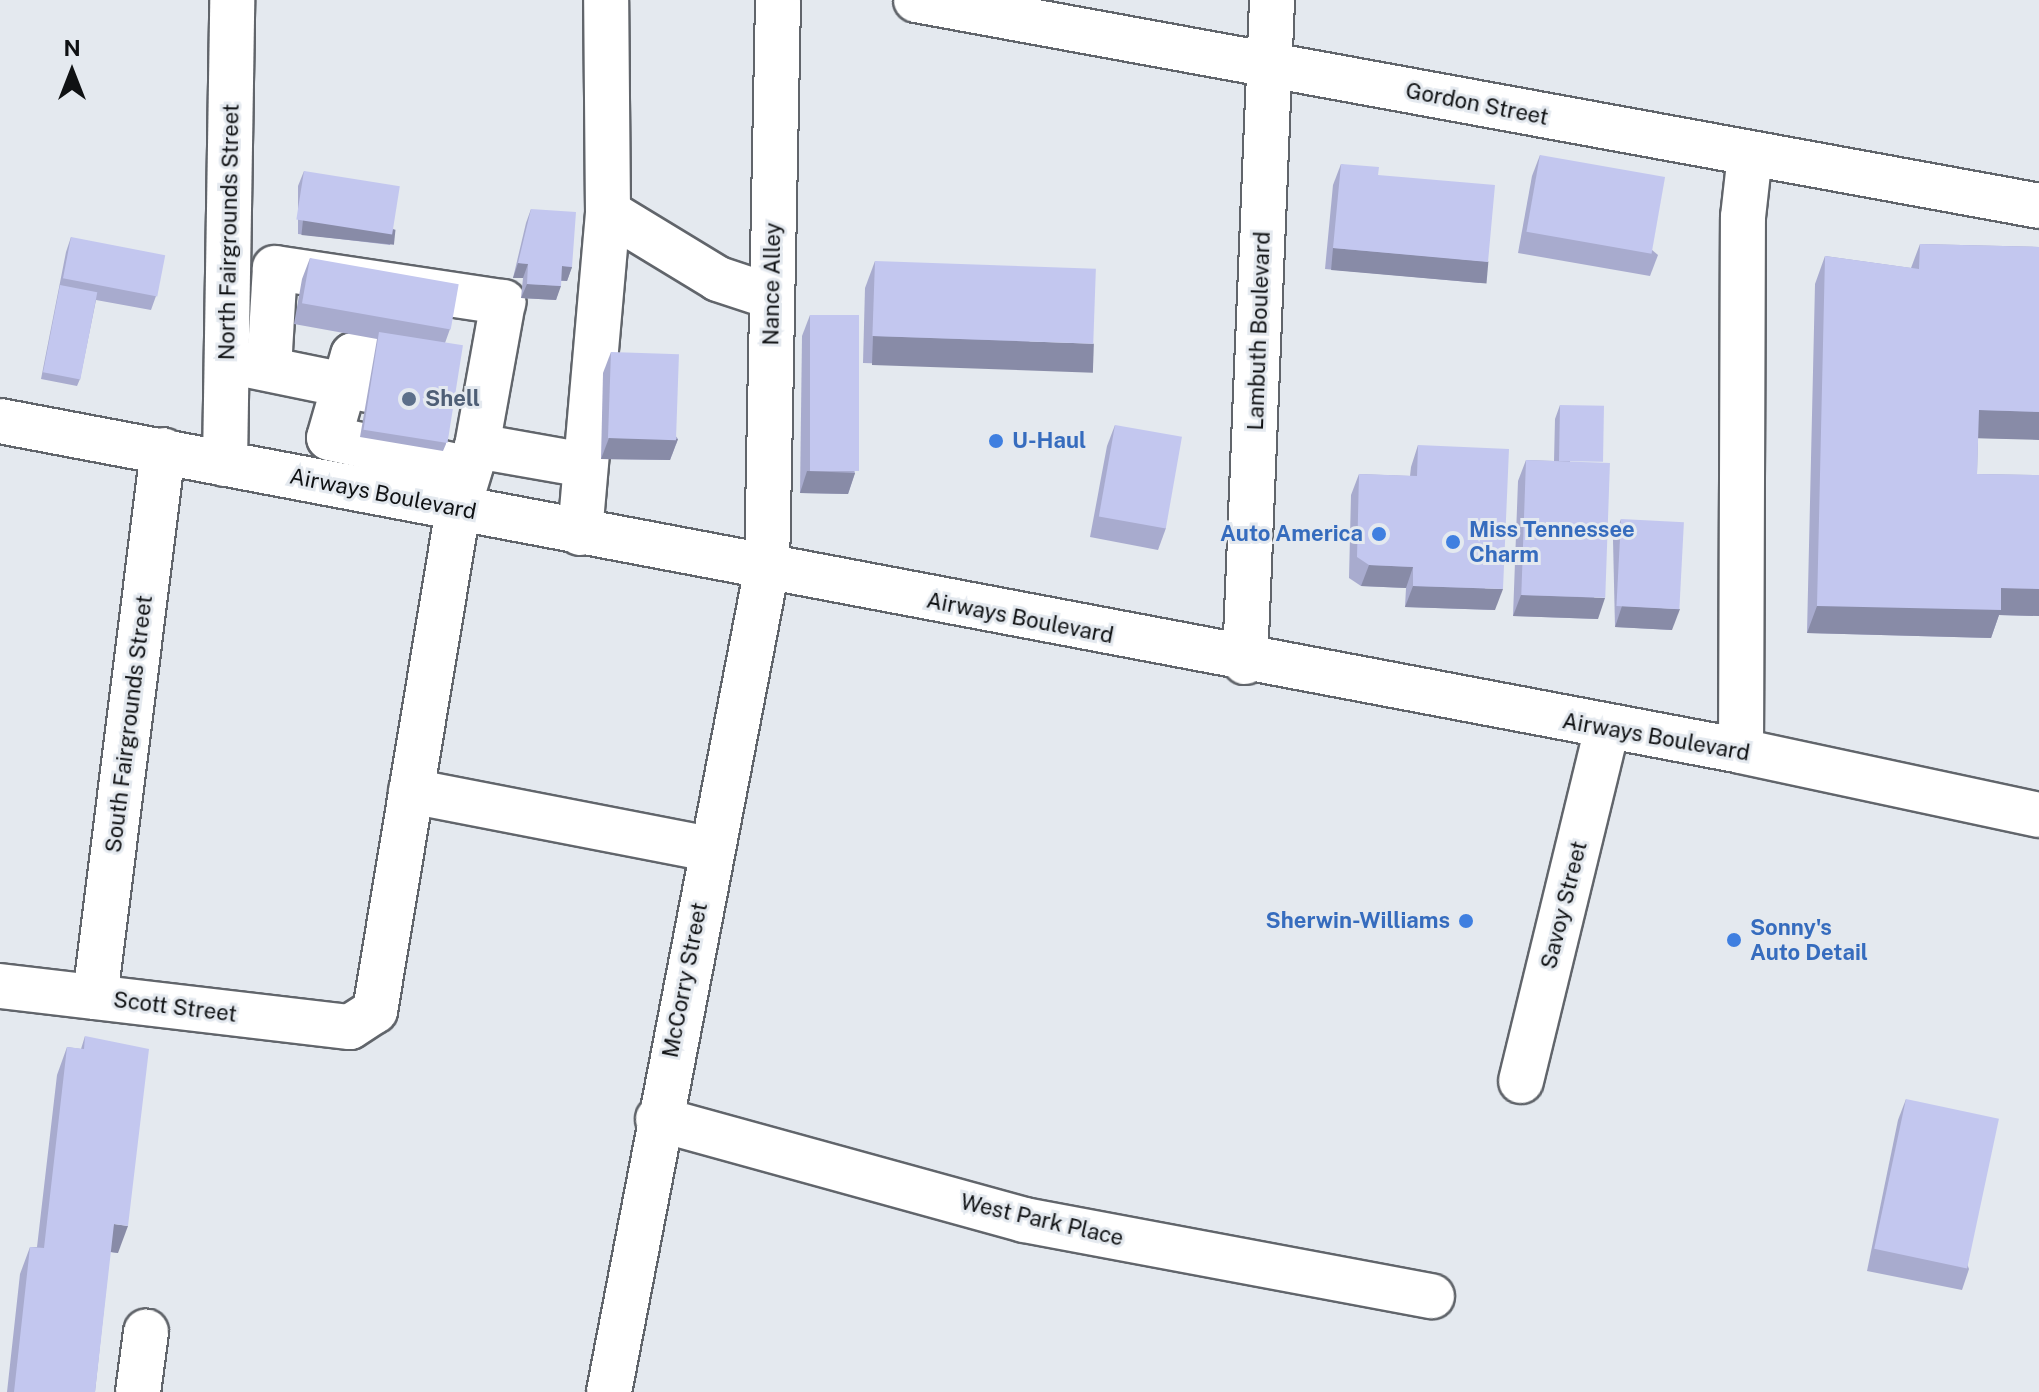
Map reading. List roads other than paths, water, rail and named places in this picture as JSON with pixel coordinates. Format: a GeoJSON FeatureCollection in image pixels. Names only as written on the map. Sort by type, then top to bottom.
{"type":"FeatureCollection","features":[{"type":"Feature","properties":{"kind":"street","name":"North Fairgrounds Street"},"geometry":{"type":"LineString","coordinates":[[225,464],[232,0]]}},
{"type":"Feature","properties":{"kind":"street"},"geometry":{"type":"LineString","coordinates":[[580,533],[608,212],[606,0]]}},
{"type":"Feature","properties":{"kind":"street","name":"Nance Alley"},"geometry":{"type":"LineString","coordinates":[[767,568],[778,0]]}},
{"type":"Feature","properties":{"kind":"street","name":"Gordon Street"},"geometry":{"type":"LineString","coordinates":[[916,0],[2039,206]]}},
{"type":"Feature","properties":{"kind":"street","name":"Lambuth Boulevard"},"geometry":{"type":"LineString","coordinates":[[1245,662],[1272,0]]}},
{"type":"Feature","properties":{"kind":"street"},"geometry":{"type":"LineString","coordinates":[[1741,751],[1743,217],[1750,155]]}},
{"type":"Feature","properties":{"kind":"street"},"geometry":{"type":"LineString","coordinates":[[608,212],[718,279],[772,297]]}},
{"type":"Feature","properties":{"kind":"street"},"geometry":{"type":"LineString","coordinates":[[269,368],[275,268],[503,302],[469,430],[411,791],[710,849]]}},
{"type":"Feature","properties":{"kind":"street"},"geometry":{"type":"LineString","coordinates":[[227,362],[362,378],[329,438],[317,482]]}},
{"type":"Feature","properties":{"kind":"street","name":"Airways Boulevard"},"geometry":{"type":"LineString","coordinates":[[0,421],[317,482],[469,430],[580,533],[1245,662],[1741,751],[2039,815]]}},
{"type":"Feature","properties":{"kind":"street"},"geometry":{"type":"LineString","coordinates":[[329,438],[469,430],[585,465]]}},
{"type":"Feature","properties":{"kind":"street","name":"South Fairgrounds Street"},"geometry":{"type":"LineString","coordinates":[[95,997],[163,450]]}},
{"type":"Feature","properties":{"kind":"street","name":"McCorry Street"},"geometry":{"type":"LineString","coordinates":[[609,1392],[658,1119],[767,568]]}},
{"type":"Feature","properties":{"kind":"street","name":"Savoy Street"},"geometry":{"type":"LineString","coordinates":[[1521,1081],[1607,729]]}},
{"type":"Feature","properties":{"kind":"street","name":"Scott Street"},"geometry":{"type":"LineString","coordinates":[[0,986],[350,1027],[375,1011],[411,791]]}},
{"type":"Feature","properties":{"kind":"street","name":"West Park Place"},"geometry":{"type":"LineString","coordinates":[[658,1119],[1024,1220],[1432,1296]]}},
{"type":"Feature","properties":{"kind":"street"},"geometry":{"type":"LineString","coordinates":[[138,1392],[146,1332]]}},
{"type":"Feature","properties":{"kind":"place","name":"Shell"},"geometry":{"type":"Point","coordinates":[409,399]}},
{"type":"Feature","properties":{"kind":"place","name":"U-Haul"},"geometry":{"type":"Point","coordinates":[996,441]}},
{"type":"Feature","properties":{"kind":"place","name":"Auto America"},"geometry":{"type":"Point","coordinates":[1379,534]}},
{"type":"Feature","properties":{"kind":"place","name":"Miss Tennessee Charm"},"geometry":{"type":"Point","coordinates":[1453,542]}},
{"type":"Feature","properties":{"kind":"place","name":"Sherwin-Williams"},"geometry":{"type":"Point","coordinates":[1466,921]}},
{"type":"Feature","properties":{"kind":"place","name":"Sonny's Auto Detail"},"geometry":{"type":"Point","coordinates":[1734,940]}}]}
